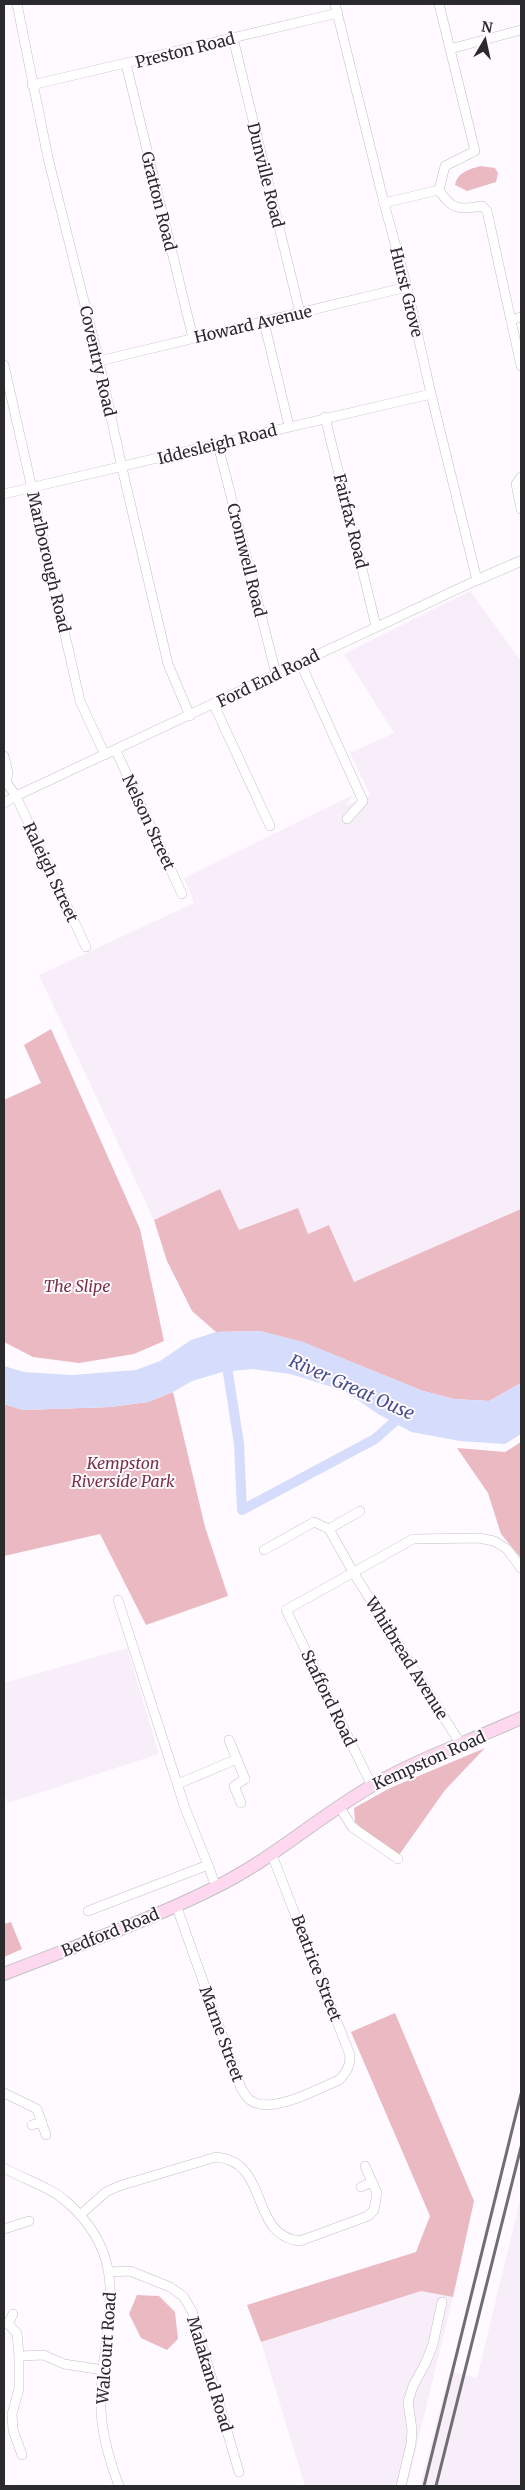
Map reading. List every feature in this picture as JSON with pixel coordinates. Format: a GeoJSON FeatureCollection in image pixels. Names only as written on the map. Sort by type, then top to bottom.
{"type":"FeatureCollection","features":[{"type":"Feature","properties":{"kind":"main road","name":"Kempston Road"},"geometry":{"type":"LineString","coordinates":[[339,1806],[372,1786],[460,1744],[521,1718]]}},
{"type":"Feature","properties":{"kind":"main road","name":"Bedford Road"},"geometry":{"type":"LineString","coordinates":[[4,1974],[216,1887],[272,1855],[339,1806]]}},
{"type":"Feature","properties":{"kind":"street","name":"Coventry Road"},"geometry":{"type":"LineString","coordinates":[[16,4],[32,85],[99,361],[168,664],[190,716]]}},
{"type":"Feature","properties":{"kind":"street"},"geometry":{"type":"LineString","coordinates":[[439,4],[475,151],[445,166],[439,190],[447,202],[462,209],[482,206],[488,211],[521,366]]}},
{"type":"Feature","properties":{"kind":"street","name":"Preston Road"},"geometry":{"type":"LineString","coordinates":[[32,85],[233,38],[337,8]]}},
{"type":"Feature","properties":{"kind":"street","name":"Hurst Grove"},"geometry":{"type":"LineString","coordinates":[[337,8],[384,203],[407,286],[431,394],[477,580]]}},
{"type":"Feature","properties":{"kind":"street"},"geometry":{"type":"LineString","coordinates":[[450,49],[521,30]]}},
{"type":"Feature","properties":{"kind":"street","name":"Dunville Road"},"geometry":{"type":"LineString","coordinates":[[233,38],[300,313]]}},
{"type":"Feature","properties":{"kind":"street","name":"Gratton Road"},"geometry":{"type":"LineString","coordinates":[[126,64],[193,338]]}},
{"type":"Feature","properties":{"kind":"street"},"geometry":{"type":"LineString","coordinates":[[384,203],[439,190]]}},
{"type":"Feature","properties":{"kind":"street","name":"Howard Avenue"},"geometry":{"type":"LineString","coordinates":[[99,361],[407,286]]}},
{"type":"Feature","properties":{"kind":"street"},"geometry":{"type":"LineString","coordinates":[[511,320],[521,317]]}},
{"type":"Feature","properties":{"kind":"street"},"geometry":{"type":"LineString","coordinates":[[264,322],[289,426]]}},
{"type":"Feature","properties":{"kind":"street","name":"Marlborough Road"},"geometry":{"type":"LineString","coordinates":[[4,365],[80,701],[105,755]]}},
{"type":"Feature","properties":{"kind":"street","name":"Iddesleigh Road"},"geometry":{"type":"LineString","coordinates":[[4,494],[122,468],[326,417],[431,394]]}},
{"type":"Feature","properties":{"kind":"street","name":"Fairfax Road"},"geometry":{"type":"LineString","coordinates":[[326,417],[376,626]]}},
{"type":"Feature","properties":{"kind":"street","name":"Cromwell Road"},"geometry":{"type":"LineString","coordinates":[[218,445],[276,674]]}},
{"type":"Feature","properties":{"kind":"street"},"geometry":{"type":"LineString","coordinates":[[521,477],[516,484],[521,509]]}},
{"type":"Feature","properties":{"kind":"street","name":"Ford End Road"},"geometry":{"type":"LineString","coordinates":[[4,803],[276,674],[301,664],[376,626],[521,561]]}},
{"type":"Feature","properties":{"kind":"street"},"geometry":{"type":"LineString","coordinates":[[301,664],[363,801],[346,819]]}},
{"type":"Feature","properties":{"kind":"street"},"geometry":{"type":"LineString","coordinates":[[214,705],[270,826]]}},
{"type":"Feature","properties":{"kind":"street","name":"Nelson Street"},"geometry":{"type":"LineString","coordinates":[[116,751],[182,894]]}},
{"type":"Feature","properties":{"kind":"street"},"geometry":{"type":"LineString","coordinates":[[4,756],[8,773],[5,782],[16,796]]}},
{"type":"Feature","properties":{"kind":"street","name":"Raleigh Street"},"geometry":{"type":"LineString","coordinates":[[16,796],[86,947]]}},
{"type":"Feature","properties":{"kind":"street"},"geometry":{"type":"LineString","coordinates":[[264,1550],[314,1522],[329,1530],[360,1512]]}},
{"type":"Feature","properties":{"kind":"street","name":"Whitbread Avenue"},"geometry":{"type":"LineString","coordinates":[[329,1530],[460,1744]]}},
{"type":"Feature","properties":{"kind":"street"},"geometry":{"type":"LineString","coordinates":[[353,1572],[413,1539],[438,1537],[494,1541],[507,1549],[521,1568]]}},
{"type":"Feature","properties":{"kind":"street","name":"Stafford Road"},"geometry":{"type":"LineString","coordinates":[[353,1572],[286,1610],[372,1786]]}},
{"type":"Feature","properties":{"kind":"street"},"geometry":{"type":"LineString","coordinates":[[118,1600],[129,1640],[178,1784],[216,1887]]}},
{"type":"Feature","properties":{"kind":"street"},"geometry":{"type":"LineString","coordinates":[[229,1740],[245,1779],[234,1786],[241,1803]]}},
{"type":"Feature","properties":{"kind":"street"},"geometry":{"type":"LineString","coordinates":[[178,1784],[237,1759]]}},
{"type":"Feature","properties":{"kind":"street"},"geometry":{"type":"LineString","coordinates":[[339,1806],[352,1826],[398,1859]]}},
{"type":"Feature","properties":{"kind":"street","name":"Beatrice Street"},"geometry":{"type":"LineString","coordinates":[[272,1855],[350,2055],[350,2064],[346,2073],[339,2080]]}},
{"type":"Feature","properties":{"kind":"street","name":"Bedford Road"},"geometry":{"type":"LineString","coordinates":[[88,1911],[208,1865]]}},
{"type":"Feature","properties":{"kind":"street","name":"Marne Street"},"geometry":{"type":"LineString","coordinates":[[176,1905],[241,2088],[250,2100],[259,2105],[271,2106],[339,2080]]}},
{"type":"Feature","properties":{"kind":"street"},"geometry":{"type":"LineString","coordinates":[[4,2093],[37,2109],[46,2135]]}},
{"type":"Feature","properties":{"kind":"street"},"geometry":{"type":"LineString","coordinates":[[32,2125],[42,2122]]}},
{"type":"Feature","properties":{"kind":"street"},"geometry":{"type":"LineString","coordinates":[[80,2215],[106,2192],[119,2186],[216,2157],[228,2158],[247,2172],[273,2229],[289,2240],[300,2242],[368,2216],[374,2210],[377,2203],[377,2193],[365,2166]]}},
{"type":"Feature","properties":{"kind":"street","name":"Walcourt Road"},"geometry":{"type":"LineString","coordinates":[[4,2168],[51,2190],[80,2215],[90,2228],[103,2253],[109,2272],[112,2293],[103,2370],[101,2414],[110,2462],[119,2486]]}},
{"type":"Feature","properties":{"kind":"street"},"geometry":{"type":"LineString","coordinates":[[361,2187],[372,2182]]}},
{"type":"Feature","properties":{"kind":"street"},"geometry":{"type":"LineString","coordinates":[[4,2229],[30,2221]]}},
{"type":"Feature","properties":{"kind":"street","name":"Malakand Road"},"geometry":{"type":"LineString","coordinates":[[109,2272],[130,2271],[170,2287],[183,2296],[192,2311],[240,2472]]}},
{"type":"Feature","properties":{"kind":"street"},"geometry":{"type":"LineString","coordinates":[[401,2486],[411,2444],[412,2430],[408,2402],[413,2386],[433,2344],[442,2302]]}},
{"type":"Feature","properties":{"kind":"street"},"geometry":{"type":"LineString","coordinates":[[13,2314],[6,2324],[17,2333],[20,2356],[19,2389],[8,2431],[22,2456]]}},
{"type":"Feature","properties":{"kind":"street"},"geometry":{"type":"LineString","coordinates":[[20,2356],[44,2355],[64,2364],[103,2370]]}},
{"type":"Feature","properties":{"kind":"shaded area"},"geometry":{"type":"Polygon","coordinates":[[[470,591],[521,661],[521,1209],[354,1282],[330,1225],[308,1234],[239,1230],[220,1190],[154,1220],[39,975],[194,903],[184,878],[353,795],[345,806],[370,795],[350,753],[394,733],[344,654],[470,591]]]}},
{"type":"Feature","properties":{"kind":"shaded area"},"geometry":{"type":"Polygon","coordinates":[[[127,1648],[159,1754],[8,1803],[4,1794],[4,1683],[127,1648]]]}},
{"type":"Feature","properties":{"kind":"shaded area"},"geometry":{"type":"Polygon","coordinates":[[[521,2196],[521,2486],[420,2486],[450,2371],[477,2378],[521,2196]]]}},
{"type":"Feature","properties":{"kind":"shaded area"},"geometry":{"type":"Polygon","coordinates":[[[421,2291],[453,2297],[407,2486],[305,2486],[261,2342],[421,2291]]]}},
{"type":"Feature","properties":{"kind":"green space"},"geometry":{"type":"Polygon","coordinates":[[[480,166],[495,168],[498,173],[496,182],[467,191],[455,185],[461,174],[480,166]]]}},
{"type":"Feature","properties":{"kind":"green space","name":"The Slipe"},"geometry":{"type":"Polygon","coordinates":[[[51,1029],[140,1229],[164,1341],[134,1354],[79,1363],[33,1357],[4,1342],[4,1100],[41,1083],[24,1045],[51,1029]]]}},
{"type":"Feature","properties":{"kind":"green space"},"geometry":{"type":"Polygon","coordinates":[[[220,1189],[239,1230],[298,1208],[308,1234],[329,1225],[354,1282],[521,1209],[521,1383],[489,1401],[454,1399],[423,1391],[302,1342],[260,1331],[216,1332],[192,1311],[167,1261],[154,1220],[220,1189]]]}},
{"type":"Feature","properties":{"kind":"green space","name":"Kempston Riverside Park"},"geometry":{"type":"Polygon","coordinates":[[[173,1392],[205,1527],[228,1596],[146,1625],[100,1534],[4,1556],[4,1404],[23,1410],[110,1407],[148,1402],[173,1392]]]}},
{"type":"Feature","properties":{"kind":"green space"},"geometry":{"type":"Polygon","coordinates":[[[521,1442],[521,1558],[501,1534],[488,1493],[457,1448],[505,1452],[521,1442]]]}},
{"type":"Feature","properties":{"kind":"green space"},"geometry":{"type":"Polygon","coordinates":[[[485,1748],[445,1790],[399,1855],[369,1835],[355,1822],[354,1808],[390,1788],[485,1748]]]}},
{"type":"Feature","properties":{"kind":"green space"},"geometry":{"type":"Polygon","coordinates":[[[11,1922],[22,1949],[4,1957],[4,1924],[11,1922]]]}},
{"type":"Feature","properties":{"kind":"green space"},"geometry":{"type":"Polygon","coordinates":[[[395,2013],[474,2201],[453,2297],[421,2291],[261,2342],[247,2305],[416,2252],[430,2216],[351,2032],[395,2013]]]}},
{"type":"Feature","properties":{"kind":"green space"},"geometry":{"type":"Polygon","coordinates":[[[137,2295],[159,2296],[175,2312],[178,2339],[167,2350],[141,2338],[129,2314],[137,2295]]]}},
{"type":"Feature","properties":{"kind":"water","name":"River Great Ouse"},"geometry":{"type":"Polygon","coordinates":[[[260,1331],[303,1342],[423,1391],[454,1399],[489,1401],[521,1383],[521,1434],[505,1444],[460,1441],[411,1432],[378,1414],[345,1391],[290,1374],[253,1369],[222,1372],[192,1381],[173,1392],[148,1402],[110,1407],[23,1410],[4,1404],[4,1366],[24,1372],[72,1375],[136,1370],[160,1361],[191,1340],[216,1332],[260,1331]]]}},
{"type":"Feature","properties":{"kind":"waterway","name":"River Great Ouse"},"geometry":{"type":"LineString","coordinates":[[226,1360],[239,1444],[242,1510],[375,1439],[403,1414]]}},
{"type":"Feature","properties":{"kind":"railway"},"geometry":{"type":"LineString","coordinates":[[424,2486],[521,2094]]}},
{"type":"Feature","properties":{"kind":"railway"},"geometry":{"type":"LineString","coordinates":[[436,2486],[521,2147]]}}]}
